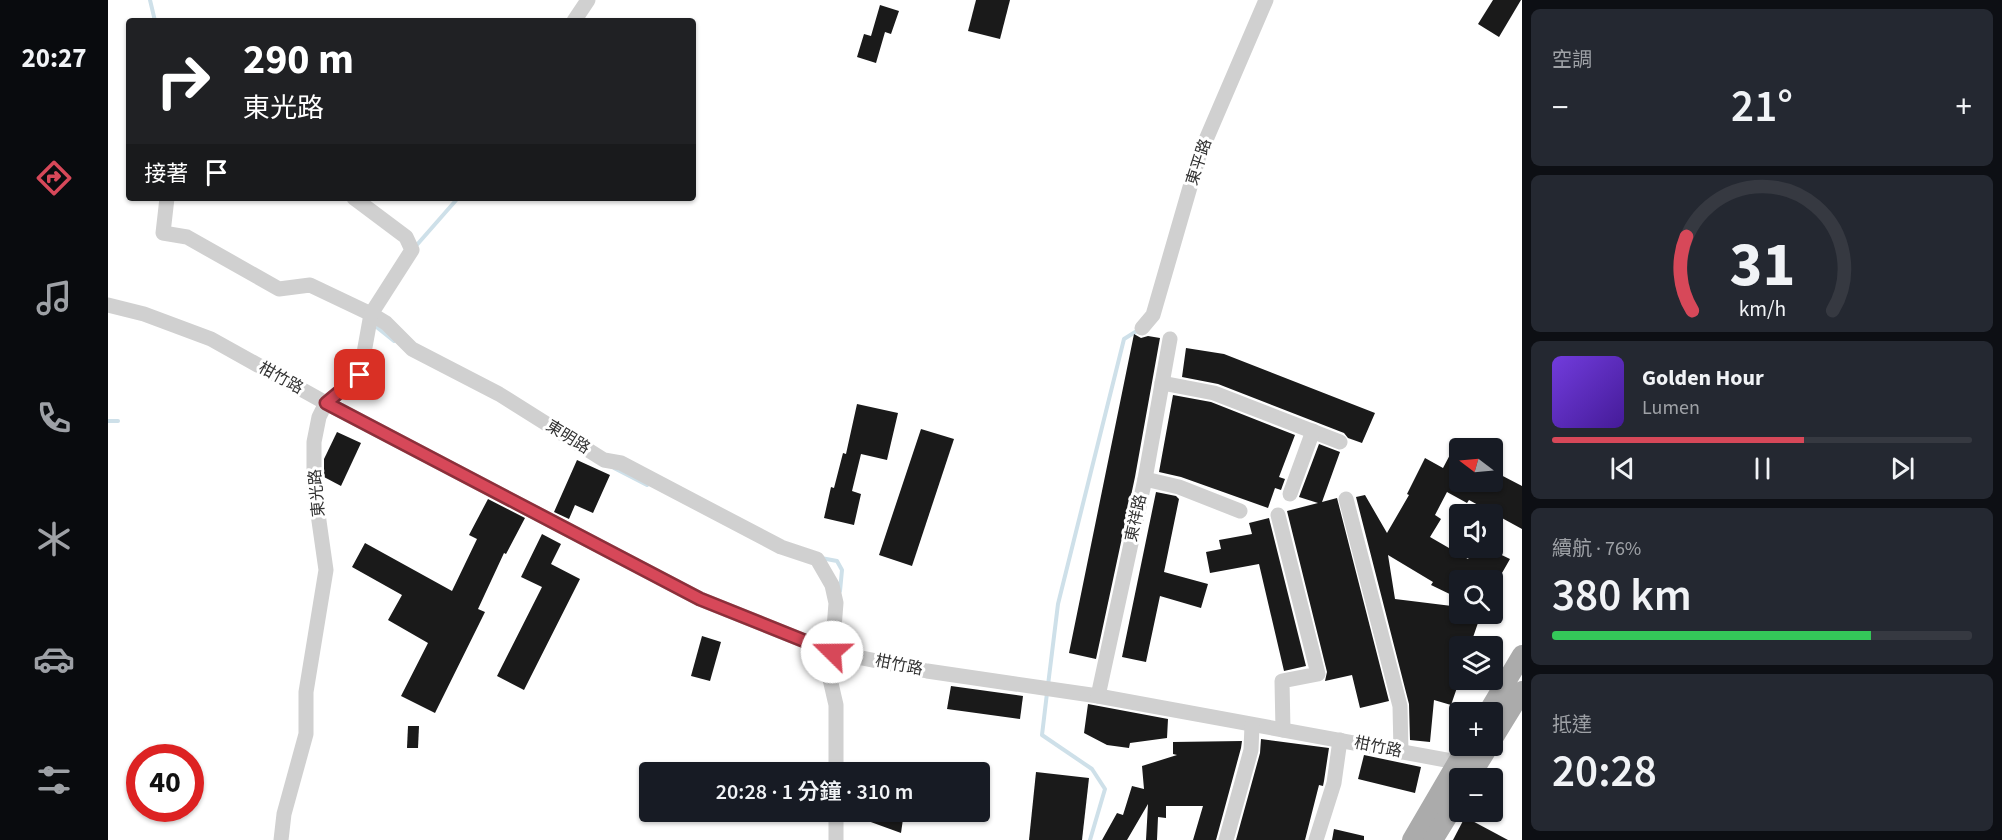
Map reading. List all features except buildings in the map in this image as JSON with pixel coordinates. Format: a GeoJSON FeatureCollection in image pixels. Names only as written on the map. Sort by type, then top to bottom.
{"type":"FeatureCollection","features":[{"type":"Feature","properties":{"kind":"main road"},"geometry":{"type":"LineString","coordinates":[[1503,720],[1517,694],[1522,655]]}},
{"type":"Feature","properties":{"kind":"main road"},"geometry":{"type":"LineString","coordinates":[[1503,703],[1517,694]]}},
{"type":"Feature","properties":{"kind":"main road"},"geometry":{"type":"LineString","coordinates":[[1412,840],[1467,764]]}},
{"type":"Feature","properties":{"kind":"main road"},"geometry":{"type":"LineString","coordinates":[[1433,840],[1449,814]]}},
{"type":"Feature","properties":{"kind":"street"},"geometry":{"type":"LineString","coordinates":[[576,18],[588,0]]}},
{"type":"Feature","properties":{"kind":"street","name":"東平路"},"geometry":{"type":"LineString","coordinates":[[1142,328],[1153,315],[1198,156],[1266,0]]}},
{"type":"Feature","properties":{"kind":"street","name":"東明路"},"geometry":{"type":"LineString","coordinates":[[167,201],[163,233],[187,237],[279,289],[310,285],[371,314],[386,322],[412,350],[499,394],[604,460],[621,463],[781,547],[817,559],[832,585],[836,603],[830,679],[837,705],[836,762]]}},
{"type":"Feature","properties":{"kind":"street"},"geometry":{"type":"LineString","coordinates":[[326,403],[360,375],[371,314],[412,250],[406,237],[358,201]]}},
{"type":"Feature","properties":{"kind":"street","name":"柑竹路"},"geometry":{"type":"LineString","coordinates":[[108,305],[144,314],[211,339],[326,403],[700,599],[832,652],[927,671],[1098,696],[1467,764]]}},
{"type":"Feature","properties":{"kind":"street","name":"東祥路"},"geometry":{"type":"LineString","coordinates":[[1098,696],[1144,479],[1170,339]]}},
{"type":"Feature","properties":{"kind":"street"},"geometry":{"type":"LineString","coordinates":[[1162,383],[1214,393],[1340,442]]}},
{"type":"Feature","properties":{"kind":"street","name":"東光路"},"geometry":{"type":"LineString","coordinates":[[281,840],[284,814],[306,734],[306,692],[326,570],[314,486],[314,442],[318,417],[326,403]]}},
{"type":"Feature","properties":{"kind":"street"},"geometry":{"type":"LineString","coordinates":[[1290,494],[1313,431]]}},
{"type":"Feature","properties":{"kind":"street"},"geometry":{"type":"LineString","coordinates":[[1144,479],[1179,487],[1240,511]]}},
{"type":"Feature","properties":{"kind":"street"},"geometry":{"type":"LineString","coordinates":[[1346,499],[1400,706],[1401,752]]}},
{"type":"Feature","properties":{"kind":"street"},"geometry":{"type":"LineString","coordinates":[[1278,515],[1317,674],[1282,681],[1283,730]]}},
{"type":"Feature","properties":{"kind":"street"},"geometry":{"type":"LineString","coordinates":[[1226,840],[1251,750],[1252,725]]}},
{"type":"Feature","properties":{"kind":"street"},"geometry":{"type":"LineString","coordinates":[[1316,840],[1334,783],[1340,740]]}},
{"type":"Feature","properties":{"kind":"street"},"geometry":{"type":"LineString","coordinates":[[836,822],[836,840]]}},
{"type":"Feature","properties":{"kind":"waterway"},"geometry":{"type":"LineString","coordinates":[[150,0],[154,18]]}},
{"type":"Feature","properties":{"kind":"waterway"},"geometry":{"type":"LineString","coordinates":[[415,247],[455,201]]}},
{"type":"Feature","properties":{"kind":"waterway"},"geometry":{"type":"LineString","coordinates":[[374,325],[394,341]]}},
{"type":"Feature","properties":{"kind":"waterway"},"geometry":{"type":"LineString","coordinates":[[1048,685],[1058,604],[1124,339],[1140,329]]}},
{"type":"Feature","properties":{"kind":"waterway"},"geometry":{"type":"LineString","coordinates":[[108,421],[118,421]]}},
{"type":"Feature","properties":{"kind":"waterway"},"geometry":{"type":"LineString","coordinates":[[614,468],[647,485]]}},
{"type":"Feature","properties":{"kind":"waterway"},"geometry":{"type":"LineString","coordinates":[[821,558],[837,561],[842,570],[840,591]]}},
{"type":"Feature","properties":{"kind":"waterway"},"geometry":{"type":"LineString","coordinates":[[1047,693],[1042,735],[1092,769],[1105,789],[1090,840]]}},
{"type":"Feature","properties":{"kind":"route"},"geometry":{"type":"LineString","coordinates":[[360,375],[326,403],[700,599],[832,652]]}}]}
